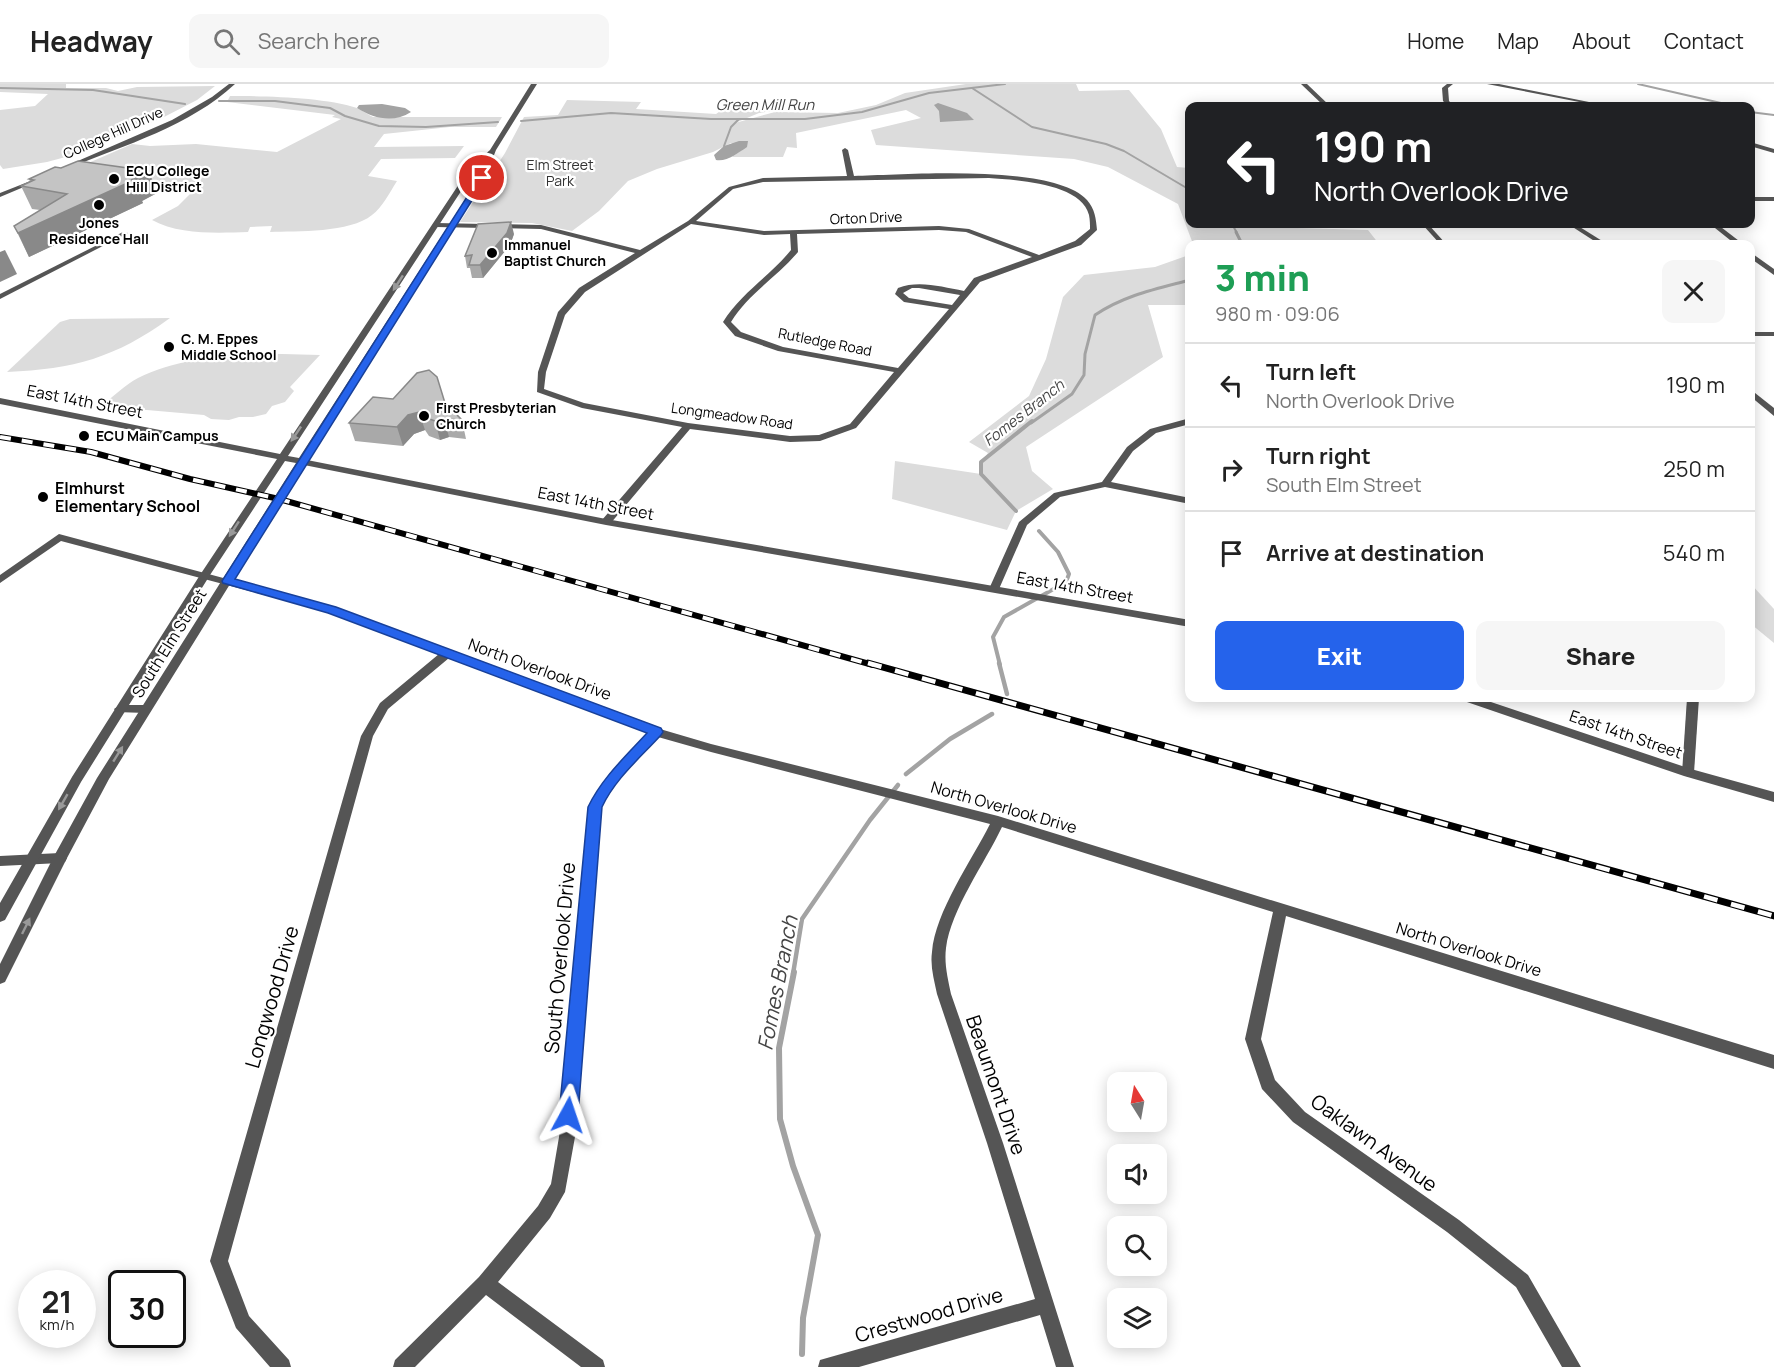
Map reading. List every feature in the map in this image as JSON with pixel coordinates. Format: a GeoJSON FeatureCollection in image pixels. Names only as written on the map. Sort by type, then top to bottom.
{"type":"FeatureCollection","features":[{"type":"Feature","properties":{"kind":"street","name":"College Hill Drive"},"geometry":{"type":"LineString","coordinates":[[63,168],[166,124],[232,84]]}},
{"type":"Feature","properties":{"kind":"street","name":"South Elm Street"},"geometry":{"type":"LineString","coordinates":[[0,916],[29,859],[205,575],[281,457],[371,326],[466,178],[475,166],[493,150],[534,84]]}},
{"type":"Feature","properties":{"kind":"street"},"geometry":{"type":"LineString","coordinates":[[1304,84],[1323,102]]}},
{"type":"Feature","properties":{"kind":"street"},"geometry":{"type":"LineString","coordinates":[[1447,102],[1445,88],[1450,84]]}},
{"type":"Feature","properties":{"kind":"street"},"geometry":{"type":"LineString","coordinates":[[1490,84],[1585,102]]}},
{"type":"Feature","properties":{"kind":"street"},"geometry":{"type":"LineString","coordinates":[[1755,145],[1774,151]]}},
{"type":"Feature","properties":{"kind":"street","name":"South Elm Street"},"geometry":{"type":"LineString","coordinates":[[0,978],[103,778],[304,461],[387,325],[482,178],[489,166],[493,150]]}},
{"type":"Feature","properties":{"kind":"street"},"geometry":{"type":"LineString","coordinates":[[845,150],[850,178]]}},
{"type":"Feature","properties":{"kind":"street"},"geometry":{"type":"LineString","coordinates":[[475,166],[489,166]]}},
{"type":"Feature","properties":{"kind":"street"},"geometry":{"type":"LineString","coordinates":[[0,195],[42,177]]}},
{"type":"Feature","properties":{"kind":"street","name":"Longmeadow Road"},"geometry":{"type":"LineString","coordinates":[[1019,177],[1072,191],[1090,207],[1095,218],[1094,230],[1078,243],[977,280],[898,370],[853,426],[820,438],[790,439],[688,426],[582,405],[540,390],[542,372],[561,314],[582,290],[690,222],[720,195],[731,188],[773,180],[850,178],[1019,177]]}},
{"type":"Feature","properties":{"kind":"street"},"geometry":{"type":"LineString","coordinates":[[466,178],[482,178]]}},
{"type":"Feature","properties":{"kind":"street"},"geometry":{"type":"LineString","coordinates":[[1755,199],[1774,199]]}},
{"type":"Feature","properties":{"kind":"street","name":"Orton Drive"},"geometry":{"type":"LineString","coordinates":[[690,222],[753,231],[939,228],[967,230],[1038,256]]}},
{"type":"Feature","properties":{"kind":"street"},"geometry":{"type":"LineString","coordinates":[[436,225],[541,226],[643,253]]}},
{"type":"Feature","properties":{"kind":"street"},"geometry":{"type":"LineString","coordinates":[[1429,228],[1439,240]]}},
{"type":"Feature","properties":{"kind":"street"},"geometry":{"type":"LineString","coordinates":[[1577,228],[1597,240]]}},
{"type":"Feature","properties":{"kind":"street"},"geometry":{"type":"LineString","coordinates":[[1718,228],[1734,240]]}},
{"type":"Feature","properties":{"kind":"street","name":"Rutledge Road"},"geometry":{"type":"LineString","coordinates":[[793,232],[795,250],[783,267],[734,308],[727,322],[738,334],[781,349],[898,370]]}},
{"type":"Feature","properties":{"kind":"street"},"geometry":{"type":"LineString","coordinates":[[0,297],[125,233]]}},
{"type":"Feature","properties":{"kind":"street"},"geometry":{"type":"LineString","coordinates":[[1755,258],[1772,270]]}},
{"type":"Feature","properties":{"kind":"street"},"geometry":{"type":"LineString","coordinates":[[414,259],[431,259]]}},
{"type":"Feature","properties":{"kind":"street"},"geometry":{"type":"LineString","coordinates":[[1755,268],[1772,270]]}},
{"type":"Feature","properties":{"kind":"street"},"geometry":{"type":"LineString","coordinates":[[953,307],[907,300],[899,294],[901,290],[911,286],[964,293]]}},
{"type":"Feature","properties":{"kind":"street"},"geometry":{"type":"LineString","coordinates":[[371,326],[387,325]]}},
{"type":"Feature","properties":{"kind":"street"},"geometry":{"type":"LineString","coordinates":[[1755,334],[1774,334]]}},
{"type":"Feature","properties":{"kind":"street"},"geometry":{"type":"LineString","coordinates":[[329,386],[351,386]]}},
{"type":"Feature","properties":{"kind":"street"},"geometry":{"type":"LineString","coordinates":[[1755,396],[1774,413]]}},
{"type":"Feature","properties":{"kind":"street","name":"East 14th Street"},"geometry":{"type":"LineString","coordinates":[[0,401],[606,522],[1185,623]]}},
{"type":"Feature","properties":{"kind":"street"},"geometry":{"type":"LineString","coordinates":[[1105,484],[1130,449],[1153,431],[1185,422]]}},
{"type":"Feature","properties":{"kind":"street"},"geometry":{"type":"LineString","coordinates":[[606,522],[688,426]]}},
{"type":"Feature","properties":{"kind":"street"},"geometry":{"type":"LineString","coordinates":[[994,589],[1023,524],[1057,495],[1105,484],[1185,500]]}},
{"type":"Feature","properties":{"kind":"street","name":"North Overlook Drive"},"geometry":{"type":"LineString","coordinates":[[0,580],[59,537],[228,581],[332,610],[656,732],[998,821],[1774,1062]]}},
{"type":"Feature","properties":{"kind":"street","name":"Longwood Drive"},"geometry":{"type":"LineString","coordinates":[[282,1367],[242,1322],[219,1261],[367,736],[384,706],[447,654]]}},
{"type":"Feature","properties":{"kind":"street","name":"East 14th Street"},"geometry":{"type":"LineString","coordinates":[[1480,702],[1688,773],[1774,797]]}},
{"type":"Feature","properties":{"kind":"street"},"geometry":{"type":"LineString","coordinates":[[1688,773],[1693,702]]}},
{"type":"Feature","properties":{"kind":"street"},"geometry":{"type":"LineString","coordinates":[[120,709],[146,709]]}},
{"type":"Feature","properties":{"kind":"street","name":"South Overlook Drive"},"geometry":{"type":"LineString","coordinates":[[402,1367],[485,1283],[544,1212],[559,1186],[567,1137],[595,807],[602,792],[617,773],[656,732]]}},
{"type":"Feature","properties":{"kind":"street","name":"Beaumont Drive"},"geometry":{"type":"LineString","coordinates":[[998,821],[950,917],[940,945],[938,969],[944,994],[1065,1367]]}},
{"type":"Feature","properties":{"kind":"street"},"geometry":{"type":"LineString","coordinates":[[0,861],[60,858]]}},
{"type":"Feature","properties":{"kind":"street","name":"Oaklawn Avenue"},"geometry":{"type":"LineString","coordinates":[[1280,910],[1253,1039],[1268,1084],[1299,1117],[1453,1226],[1522,1281],[1572,1367]]}},
{"type":"Feature","properties":{"kind":"street"},"geometry":{"type":"LineString","coordinates":[[485,1283],[596,1367]]}},
{"type":"Feature","properties":{"kind":"street","name":"Crestwood Drive"},"geometry":{"type":"LineString","coordinates":[[827,1367],[1044,1305]]}},
{"type":"Feature","properties":{"kind":"green space"},"geometry":{"type":"Polygon","coordinates":[[[0,84],[66,84],[66,88],[106,88],[118,91],[137,87],[215,86],[197,100],[164,117],[73,155],[3,169],[0,165],[0,110],[35,106],[48,94],[0,92],[0,84]]]}},
{"type":"Feature","properties":{"kind":"green space","name":"Elm Street Park"},"geometry":{"type":"Polygon","coordinates":[[[966,84],[1076,84],[1079,91],[1129,90],[1161,129],[1177,167],[1185,168],[1185,223],[1178,204],[1108,167],[1074,159],[876,145],[871,130],[921,118],[906,110],[796,133],[797,148],[787,147],[783,157],[732,157],[742,150],[731,143],[713,152],[657,169],[628,181],[599,211],[572,231],[532,223],[460,222],[505,153],[524,117],[558,115],[567,100],[641,102],[636,109],[716,114],[722,110],[780,110],[759,113],[735,123],[775,112],[838,113],[876,105],[905,93],[966,84]]]}},
{"type":"Feature","properties":{"kind":"green space"},"geometry":{"type":"Polygon","coordinates":[[[230,96],[328,101],[357,108],[373,117],[502,117],[496,127],[450,127],[384,134],[374,147],[464,146],[455,158],[381,159],[368,176],[397,181],[386,200],[372,215],[362,221],[323,230],[270,232],[272,226],[250,227],[248,232],[186,231],[152,220],[178,206],[194,190],[70,171],[132,144],[150,146],[196,144],[277,152],[341,119],[332,117],[335,115],[227,102],[230,96]]]}},
{"type":"Feature","properties":{"kind":"green space"},"geometry":{"type":"Polygon","coordinates":[[[1187,228],[1368,230],[1376,240],[1192,240],[1187,228]]]}},
{"type":"Feature","properties":{"kind":"green space"},"geometry":{"type":"Polygon","coordinates":[[[1185,256],[1185,305],[1148,305],[1163,357],[1026,447],[1032,471],[1053,489],[1016,511],[1007,530],[892,499],[895,461],[981,474],[981,462],[988,453],[969,442],[1029,396],[1046,359],[1063,297],[1084,275],[1155,267],[1185,256]]]}},
{"type":"Feature","properties":{"kind":"green space"},"geometry":{"type":"Polygon","coordinates":[[[170,318],[131,343],[93,359],[53,368],[7,372],[60,322],[70,319],[170,318]]]}},
{"type":"Feature","properties":{"kind":"green space"},"geometry":{"type":"Polygon","coordinates":[[[247,353],[320,355],[290,387],[294,391],[285,402],[272,406],[266,414],[229,420],[211,419],[204,415],[101,406],[133,381],[164,367],[247,353]]]}},
{"type":"Feature","properties":{"kind":"green space"},"geometry":{"type":"Polygon","coordinates":[[[1755,588],[1774,609],[1774,643],[1755,627],[1755,588]]]}},
{"type":"Feature","properties":{"kind":"shaded area"},"geometry":{"type":"Polygon","coordinates":[[[938,103],[967,113],[974,120],[940,122],[939,111],[934,105],[938,103]]]}},
{"type":"Feature","properties":{"kind":"shaded area"},"geometry":{"type":"Polygon","coordinates":[[[382,104],[405,108],[411,112],[398,118],[384,118],[370,115],[357,108],[359,105],[382,104]]]}},
{"type":"Feature","properties":{"kind":"shaded area"},"geometry":{"type":"Polygon","coordinates":[[[739,141],[748,141],[747,147],[728,158],[716,160],[714,155],[724,146],[739,141]]]}},
{"type":"Feature","properties":{"kind":"building"},"geometry":{"type":"Polygon","coordinates":[[[78,161],[149,171],[18,233],[14,226],[67,194],[21,186],[34,180],[29,179],[55,167],[61,168],[78,161]]]}},
{"type":"Feature","properties":{"kind":"building"},"geometry":{"type":"Polygon","coordinates":[[[511,222],[507,233],[480,265],[469,265],[472,255],[465,256],[478,224],[511,222]]]}},
{"type":"Feature","properties":{"kind":"building"},"geometry":{"type":"Polygon","coordinates":[[[429,370],[437,377],[445,403],[462,420],[435,421],[424,417],[419,412],[408,415],[397,427],[349,423],[373,397],[393,399],[417,373],[429,370]]]}},
{"type":"Feature","properties":{"kind":"waterway","name":"Green Mill Run"},"geometry":{"type":"LineString","coordinates":[[739,119],[805,119],[862,112],[929,93],[1005,84]]}},
{"type":"Feature","properties":{"kind":"waterway"},"geometry":{"type":"LineString","coordinates":[[1638,84],[1717,102]]}},
{"type":"Feature","properties":{"kind":"waterway","name":"Green Mill Run"},"geometry":{"type":"LineString","coordinates":[[0,88],[93,90],[185,104]]}},
{"type":"Feature","properties":{"kind":"waterway","name":"Fomes Branch"},"geometry":{"type":"LineString","coordinates":[[972,88],[1032,127],[1106,144],[1124,151],[1185,187]]}},
{"type":"Feature","properties":{"kind":"waterway","name":"Green Mill Run"},"geometry":{"type":"LineString","coordinates":[[219,101],[275,101],[330,108],[345,116],[379,126],[426,127],[498,122]]}},
{"type":"Feature","properties":{"kind":"waterway","name":"Green Mill Run"},"geometry":{"type":"LineString","coordinates":[[521,121],[611,113],[739,119]]}},
{"type":"Feature","properties":{"kind":"waterway"},"geometry":{"type":"LineString","coordinates":[[1755,113],[1774,115]]}},
{"type":"Feature","properties":{"kind":"waterway"},"geometry":{"type":"LineString","coordinates":[[724,146],[731,127],[739,119]]}},
{"type":"Feature","properties":{"kind":"waterway","name":"Fomes Branch"},"geometry":{"type":"LineString","coordinates":[[1234,228],[1237,233]]}},
{"type":"Feature","properties":{"kind":"waterway","name":"Fomes Branch"},"geometry":{"type":"LineString","coordinates":[[1236,232],[1240,240]]}},
{"type":"Feature","properties":{"kind":"waterway","name":"Fomes Branch"},"geometry":{"type":"LineString","coordinates":[[1031,423],[1072,394],[1084,375],[1085,354],[1095,315],[1129,298],[1185,281]]}},
{"type":"Feature","properties":{"kind":"waterway","name":"Fomes Branch"},"geometry":{"type":"LineString","coordinates":[[1016,511],[981,474],[981,462],[1032,421]]}},
{"type":"Feature","properties":{"kind":"waterway","name":"Fomes Branch"},"geometry":{"type":"LineString","coordinates":[[1000,665],[993,637],[1004,617],[1066,582],[1069,574],[1058,552],[1039,531]]}},
{"type":"Feature","properties":{"kind":"waterway","name":"Fomes Branch"},"geometry":{"type":"LineString","coordinates":[[999,663],[1007,694]]}},
{"type":"Feature","properties":{"kind":"waterway","name":"Fomes Branch"},"geometry":{"type":"LineString","coordinates":[[906,774],[950,739],[992,714]]}},
{"type":"Feature","properties":{"kind":"waterway","name":"Fomes Branch"},"geometry":{"type":"LineString","coordinates":[[793,974],[802,919],[870,820],[898,785]]}},
{"type":"Feature","properties":{"kind":"waterway","name":"Fomes Branch"},"geometry":{"type":"LineString","coordinates":[[794,972],[779,1048],[780,1119],[793,1166],[818,1235],[803,1318],[802,1354]]}},
{"type":"Feature","properties":{"kind":"railway"},"geometry":{"type":"LineString","coordinates":[[0,437],[91,452],[190,479],[279,499],[873,665]]}},
{"type":"Feature","properties":{"kind":"railway"},"geometry":{"type":"LineString","coordinates":[[868,663],[1774,916]]}},
{"type":"Feature","properties":{"kind":"place","name":"ECU College Hill District"},"geometry":{"type":"Point","coordinates":[114,179]}},
{"type":"Feature","properties":{"kind":"place","name":"Jones Residence Hall"},"geometry":{"type":"Point","coordinates":[99,205]}},
{"type":"Feature","properties":{"kind":"place","name":"Immanuel Baptist Church"},"geometry":{"type":"Point","coordinates":[492,253]}},
{"type":"Feature","properties":{"kind":"place","name":"C. M. Eppes Middle School"},"geometry":{"type":"Point","coordinates":[169,347]}},
{"type":"Feature","properties":{"kind":"place","name":"First Presbyterian Church"},"geometry":{"type":"Point","coordinates":[424,416]}},
{"type":"Feature","properties":{"kind":"place","name":"ECU Main Campus"},"geometry":{"type":"Point","coordinates":[84,436]}},
{"type":"Feature","properties":{"kind":"place","name":"Elmhurst Elementary School"},"geometry":{"type":"Point","coordinates":[43,497]}},
{"type":"Feature","properties":{"kind":"route"},"geometry":{"type":"LineString","coordinates":[[482,178],[387,325],[309,454],[228,581],[332,610],[656,732],[617,773],[602,792],[595,807],[568,1115]]}}]}
